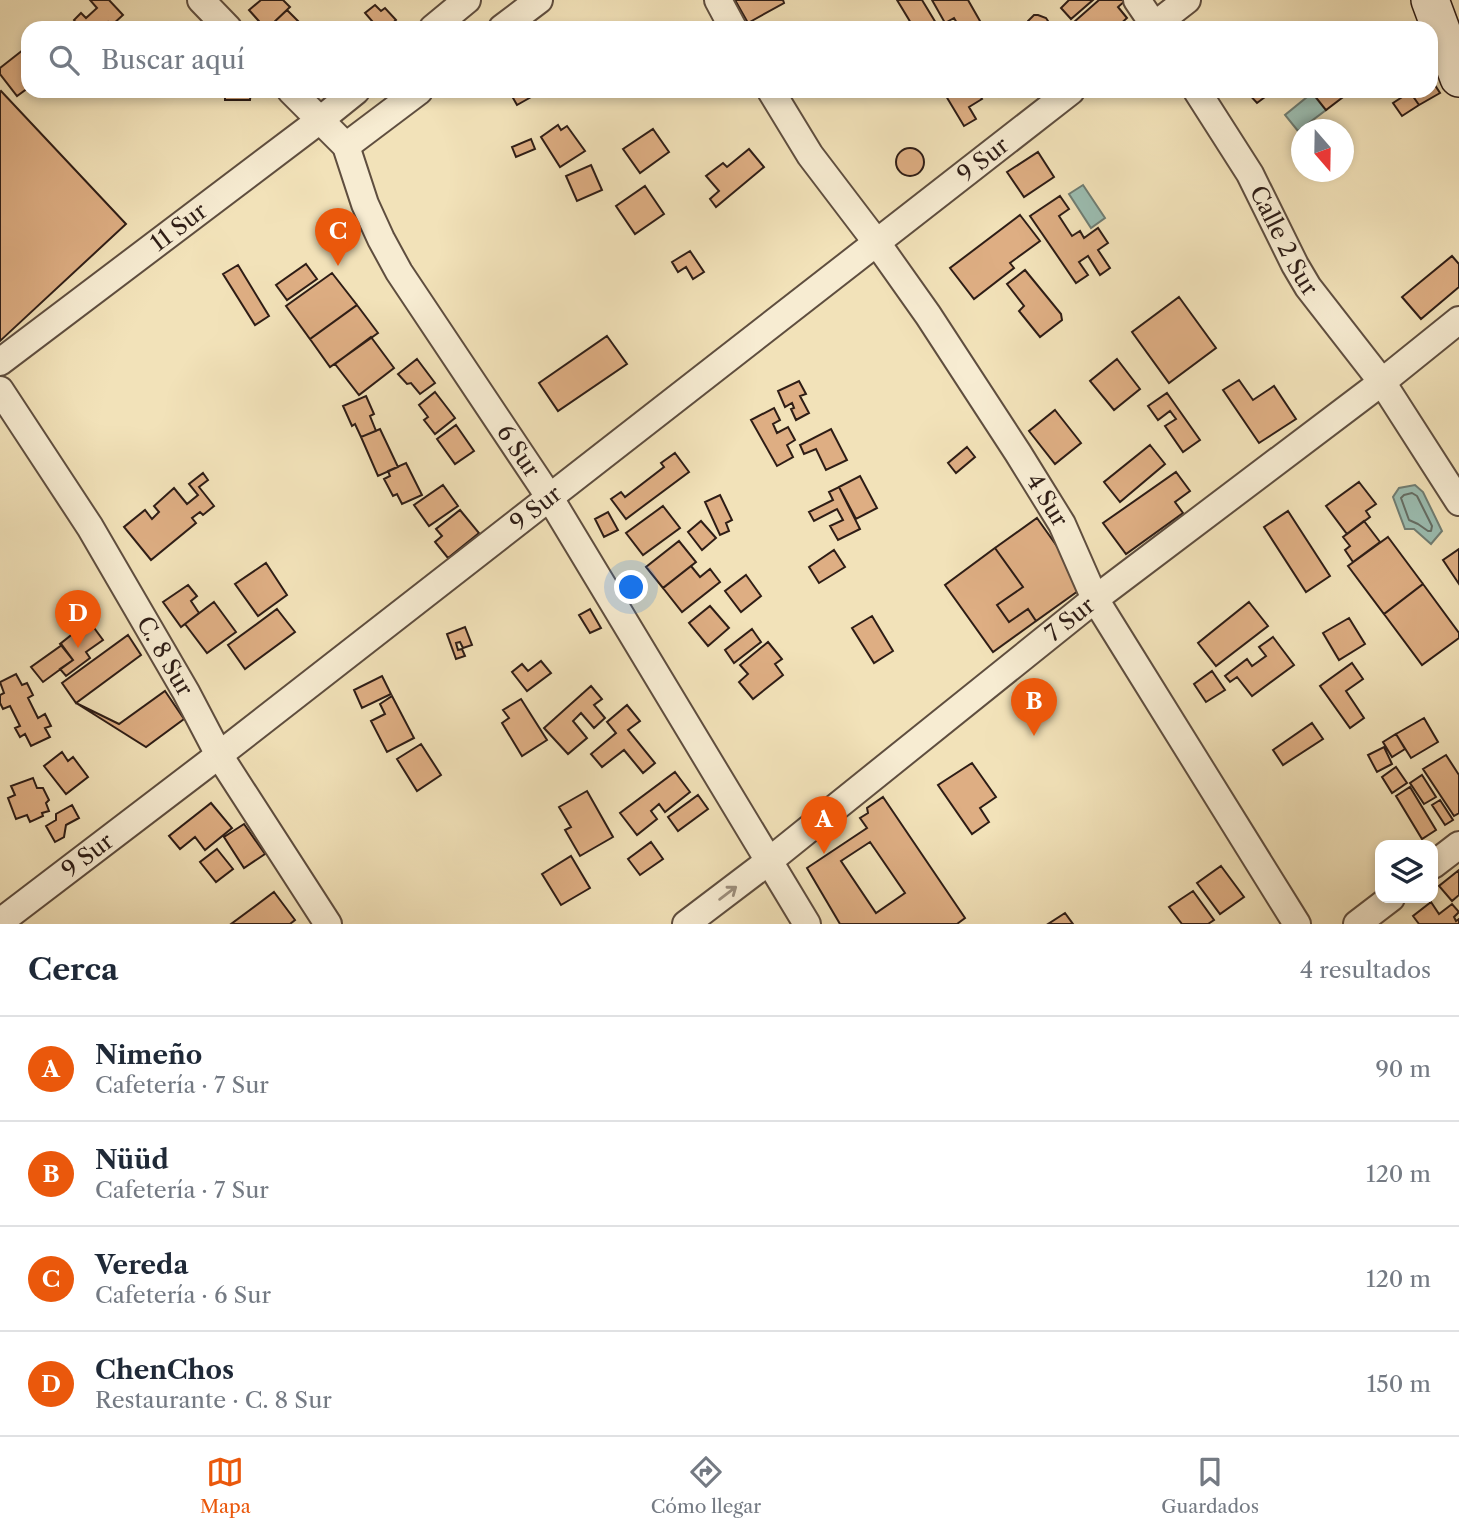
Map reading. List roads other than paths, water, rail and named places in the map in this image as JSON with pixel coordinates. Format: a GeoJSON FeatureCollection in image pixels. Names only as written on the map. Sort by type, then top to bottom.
{"type":"FeatureCollection","features":[{"type":"Feature","properties":{"kind":"street"},"geometry":{"type":"LineString","coordinates":[[201,0],[222,21]]}},
{"type":"Feature","properties":{"kind":"street"},"geometry":{"type":"LineString","coordinates":[[442,21],[467,0]]}},
{"type":"Feature","properties":{"kind":"street"},"geometry":{"type":"LineString","coordinates":[[511,21],[539,0]]}},
{"type":"Feature","properties":{"kind":"street"},"geometry":{"type":"LineString","coordinates":[[718,0],[729,21]]}},
{"type":"Feature","properties":{"kind":"street"},"geometry":{"type":"LineString","coordinates":[[1137,0],[1150,21]]}},
{"type":"Feature","properties":{"kind":"street"},"geometry":{"type":"LineString","coordinates":[[1161,21],[1187,0]]}},
{"type":"Feature","properties":{"kind":"street"},"geometry":{"type":"LineString","coordinates":[[1430,0],[1438,21]]}},
{"type":"Feature","properties":{"kind":"street"},"geometry":{"type":"LineString","coordinates":[[1438,22],[1459,78]]}},
{"type":"Feature","properties":{"kind":"street"},"geometry":{"type":"LineString","coordinates":[[298,98],[346,146],[410,98]]}},
{"type":"Feature","properties":{"kind":"street","name":"11 Sur"},"geometry":{"type":"LineString","coordinates":[[0,362],[347,98]]}},
{"type":"Feature","properties":{"kind":"street","name":"4 Sur"},"geometry":{"type":"LineString","coordinates":[[775,98],[810,155],[928,315],[1062,523],[1095,598],[1297,924]]}},
{"type":"Feature","properties":{"kind":"street","name":"9 Sur"},"geometry":{"type":"LineString","coordinates":[[0,922],[550,498],[1061,98]]}},
{"type":"Feature","properties":{"kind":"street","name":"Calle 2 Sur"},"geometry":{"type":"LineString","coordinates":[[1201,98],[1250,174],[1308,287],[1382,382],[1459,502]]}},
{"type":"Feature","properties":{"kind":"street","name":"6 Sur"},"geometry":{"type":"LineString","coordinates":[[346,146],[365,204],[399,272],[550,498],[807,924]]}},
{"type":"Feature","properties":{"kind":"street","name":"7 Sur"},"geometry":{"type":"LineString","coordinates":[[686,924],[769,861],[1095,598],[1382,382],[1459,320]]}},
{"type":"Feature","properties":{"kind":"street","name":"C. 8 Sur"},"geometry":{"type":"LineString","coordinates":[[0,390],[90,527],[186,692],[219,755],[328,924]]}},
{"type":"Feature","properties":{"kind":"street"},"geometry":{"type":"LineString","coordinates":[[1438,861],[1459,845]]}},
{"type":"Feature","properties":{"kind":"street"},"geometry":{"type":"LineString","coordinates":[[1357,924],[1384,903]]}},
{"type":"Feature","properties":{"kind":"water"},"geometry":{"type":"Polygon","coordinates":[[[1306,98],[1316,98],[1326,110],[1314,119],[1291,119],[1291,122],[1285,115],[1306,98]]]}},
{"type":"Feature","properties":{"kind":"water"},"geometry":{"type":"Polygon","coordinates":[[[1083,185],[1105,218],[1091,228],[1069,194],[1083,185]]]}},
{"type":"Feature","properties":{"kind":"water"},"geometry":{"type":"Polygon","coordinates":[[[1415,485],[1423,492],[1442,531],[1431,544],[1414,529],[1405,529],[1393,497],[1399,488],[1415,485]]]}},
{"type":"Feature","properties":{"kind":"place","name":"Vereda"},"geometry":{"type":"Point","coordinates":[338,266]}},
{"type":"Feature","properties":{"kind":"place","name":"ChenChos"},"geometry":{"type":"Point","coordinates":[78,648]}},
{"type":"Feature","properties":{"kind":"place","name":"Nüüd"},"geometry":{"type":"Point","coordinates":[1034,736]}},
{"type":"Feature","properties":{"kind":"place","name":"Nimeño"},"geometry":{"type":"Point","coordinates":[824,854]}}]}
